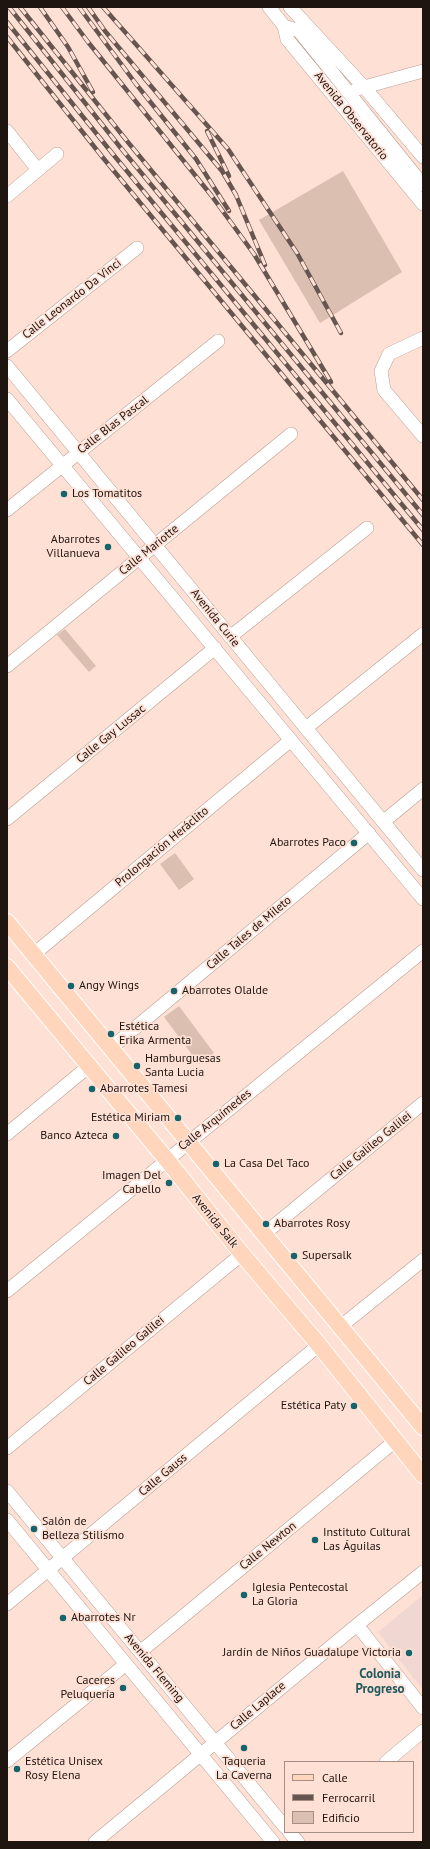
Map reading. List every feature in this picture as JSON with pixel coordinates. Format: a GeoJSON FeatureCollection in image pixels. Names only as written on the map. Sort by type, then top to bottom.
{"type":"FeatureCollection","features":[{"type":"Feature","properties":{"kind":"main road"},"geometry":{"type":"LineString","coordinates":[[7,922],[340,1327],[421,1419]]}},
{"type":"Feature","properties":{"kind":"main road","name":"Avenida Salk"},"geometry":{"type":"LineString","coordinates":[[8,972],[167,1160],[242,1254],[319,1345],[423,1475]]}},
{"type":"Feature","properties":{"kind":"street"},"geometry":{"type":"LineString","coordinates":[[271,10],[286,7]]}},
{"type":"Feature","properties":{"kind":"street"},"geometry":{"type":"LineString","coordinates":[[290,7],[364,87],[423,157]]}},
{"type":"Feature","properties":{"kind":"street","name":"Avenida Observatorio"},"geometry":{"type":"LineString","coordinates":[[271,10],[284,26],[299,31],[343,96],[419,187],[423,204]]}},
{"type":"Feature","properties":{"kind":"street"},"geometry":{"type":"LineString","coordinates":[[343,96],[364,87],[423,70]]}},
{"type":"Feature","properties":{"kind":"street"},"geometry":{"type":"LineString","coordinates":[[7,131],[38,170]]}},
{"type":"Feature","properties":{"kind":"street"},"geometry":{"type":"LineString","coordinates":[[7,196],[57,154]]}},
{"type":"Feature","properties":{"kind":"street","name":"Calle Leonardo Da Vinci"},"geometry":{"type":"LineString","coordinates":[[7,351],[137,248]]}},
{"type":"Feature","properties":{"kind":"street"},"geometry":{"type":"LineString","coordinates":[[423,338],[389,354],[381,371],[384,390],[423,436]]}},
{"type":"Feature","properties":{"kind":"street","name":"Calle Blas Pascal"},"geometry":{"type":"LineString","coordinates":[[7,510],[62,464],[218,341]]}},
{"type":"Feature","properties":{"kind":"street","name":"Avenida Curie"},"geometry":{"type":"LineString","coordinates":[[7,366],[423,870]]}},
{"type":"Feature","properties":{"kind":"street","name":"Avenida Curie"},"geometry":{"type":"LineString","coordinates":[[7,399],[423,899]]}},
{"type":"Feature","properties":{"kind":"street","name":"Calle Mariotte"},"geometry":{"type":"LineString","coordinates":[[7,666],[291,434]]}},
{"type":"Feature","properties":{"kind":"street"},"geometry":{"type":"LineString","coordinates":[[230,637],[367,528]]}},
{"type":"Feature","properties":{"kind":"street"},"geometry":{"type":"LineString","coordinates":[[306,728],[423,634]]}},
{"type":"Feature","properties":{"kind":"street","name":"Calle Gay Lussac"},"geometry":{"type":"LineString","coordinates":[[7,819],[215,648]]}},
{"type":"Feature","properties":{"kind":"street","name":"Prolongación Heráclito"},"geometry":{"type":"LineString","coordinates":[[34,954],[291,740]]}},
{"type":"Feature","properties":{"kind":"street"},"geometry":{"type":"LineString","coordinates":[[383,822],[423,789]]}},
{"type":"Feature","properties":{"kind":"street","name":"Calle Tales de Mileto"},"geometry":{"type":"LineString","coordinates":[[111,1048],[369,833]]}},
{"type":"Feature","properties":{"kind":"street","name":"Calle Arquímedes"},"geometry":{"type":"LineString","coordinates":[[7,1291],[423,951]]}},
{"type":"Feature","properties":{"kind":"street"},"geometry":{"type":"LineString","coordinates":[[7,1134],[89,1066]]}},
{"type":"Feature","properties":{"kind":"street","name":"Calle Galileo Galilei"},"geometry":{"type":"LineString","coordinates":[[264,1234],[423,1103]]}},
{"type":"Feature","properties":{"kind":"street","name":"Calle Galileo Galilei"},"geometry":{"type":"LineString","coordinates":[[7,1448],[242,1254]]}},
{"type":"Feature","properties":{"kind":"street"},"geometry":{"type":"LineString","coordinates":[[340,1327],[423,1260]]}},
{"type":"Feature","properties":{"kind":"street","name":"Calle Gauss"},"geometry":{"type":"LineString","coordinates":[[7,1604],[319,1345]]}},
{"type":"Feature","properties":{"kind":"street","name":"Calle Newton"},"geometry":{"type":"LineString","coordinates":[[140,1652],[395,1441]]}},
{"type":"Feature","properties":{"kind":"street","name":"Avenida Fleming"},"geometry":{"type":"LineString","coordinates":[[7,1491],[284,1826]]}},
{"type":"Feature","properties":{"kind":"street","name":"Avenida Fleming"},"geometry":{"type":"LineString","coordinates":[[7,1520],[273,1842]]}},
{"type":"Feature","properties":{"kind":"street","name":"Calle Laplace"},"geometry":{"type":"LineString","coordinates":[[95,1842],[423,1572]]}},
{"type":"Feature","properties":{"kind":"street"},"geometry":{"type":"LineString","coordinates":[[357,1625],[423,1708]]}},
{"type":"Feature","properties":{"kind":"street"},"geometry":{"type":"LineString","coordinates":[[7,1761],[126,1664]]}},
{"type":"Feature","properties":{"kind":"street"},"geometry":{"type":"LineString","coordinates":[[387,1761],[423,1731]]}},
{"type":"Feature","properties":{"kind":"shaded area","name":"Jardín de Niños Guadalupe Victoria"},"geometry":{"type":"Polygon","coordinates":[[[423,1595],[423,1690],[378,1632],[423,1595]]]}},
{"type":"Feature","properties":{"kind":"building"},"geometry":{"type":"Polygon","coordinates":[[[343,171],[402,272],[320,323],[259,220],[343,171]]]}},
{"type":"Feature","properties":{"kind":"building"},"geometry":{"type":"Polygon","coordinates":[[[65,629],[96,666],[89,672],[57,635],[65,629]]]}},
{"type":"Feature","properties":{"kind":"building"},"geometry":{"type":"Polygon","coordinates":[[[175,853],[194,879],[179,890],[160,864],[175,853]]]}},
{"type":"Feature","properties":{"kind":"building"},"geometry":{"type":"Polygon","coordinates":[[[179,1006],[214,1053],[199,1064],[164,1017],[179,1006]]]}},
{"type":"Feature","properties":{"kind":"railway"},"geometry":{"type":"LineString","coordinates":[[9,7],[120,147],[423,515]]}},
{"type":"Feature","properties":{"kind":"railway"},"geometry":{"type":"LineString","coordinates":[[20,7],[127,141],[423,500]]}},
{"type":"Feature","properties":{"kind":"railway"},"geometry":{"type":"LineString","coordinates":[[40,7],[68,47],[93,92]]}},
{"type":"Feature","properties":{"kind":"railway"},"geometry":{"type":"LineString","coordinates":[[62,7],[88,42],[211,195],[254,254],[331,382]]}},
{"type":"Feature","properties":{"kind":"railway"},"geometry":{"type":"LineString","coordinates":[[79,7],[136,84],[196,159],[229,211]]}},
{"type":"Feature","properties":{"kind":"railway"},"geometry":{"type":"LineString","coordinates":[[88,7],[105,31],[222,171],[236,195],[265,265]]}},
{"type":"Feature","properties":{"kind":"railway"},"geometry":{"type":"LineString","coordinates":[[103,7],[228,149],[297,253],[341,333]]}},
{"type":"Feature","properties":{"kind":"railway"},"geometry":{"type":"LineString","coordinates":[[7,22],[112,153],[423,530]]}},
{"type":"Feature","properties":{"kind":"railway"},"geometry":{"type":"LineString","coordinates":[[7,37],[104,159],[423,545]]}},
{"type":"Feature","properties":{"kind":"railway"},"geometry":{"type":"LineString","coordinates":[[207,131],[229,176]]}},
{"type":"Feature","properties":{"kind":"place","name":"Los Tomatitos"},"geometry":{"type":"Point","coordinates":[64,494]}},
{"type":"Feature","properties":{"kind":"place","name":"Abarrotes Villanueva"},"geometry":{"type":"Point","coordinates":[108,547]}},
{"type":"Feature","properties":{"kind":"place","name":"Abarrotes Paco"},"geometry":{"type":"Point","coordinates":[354,843]}},
{"type":"Feature","properties":{"kind":"place","name":"Angy Wings"},"geometry":{"type":"Point","coordinates":[71,986]}},
{"type":"Feature","properties":{"kind":"place","name":"Abarrotes Olalde"},"geometry":{"type":"Point","coordinates":[174,991]}},
{"type":"Feature","properties":{"kind":"place","name":"Estética Erika Armenta"},"geometry":{"type":"Point","coordinates":[111,1034]}},
{"type":"Feature","properties":{"kind":"place","name":"Hamburguesas Santa Lucia"},"geometry":{"type":"Point","coordinates":[137,1066]}},
{"type":"Feature","properties":{"kind":"place","name":"Abarrotes Tamesi"},"geometry":{"type":"Point","coordinates":[92,1089]}},
{"type":"Feature","properties":{"kind":"place","name":"Estética Miriam"},"geometry":{"type":"Point","coordinates":[178,1118]}},
{"type":"Feature","properties":{"kind":"place","name":"Banco Azteca"},"geometry":{"type":"Point","coordinates":[116,1136]}},
{"type":"Feature","properties":{"kind":"place","name":"La Casa Del Taco"},"geometry":{"type":"Point","coordinates":[216,1164]}},
{"type":"Feature","properties":{"kind":"place","name":"Imagen Del Cabello"},"geometry":{"type":"Point","coordinates":[169,1183]}},
{"type":"Feature","properties":{"kind":"place","name":"Abarrotes Rosy"},"geometry":{"type":"Point","coordinates":[266,1224]}},
{"type":"Feature","properties":{"kind":"place","name":"Supersalk"},"geometry":{"type":"Point","coordinates":[294,1256]}},
{"type":"Feature","properties":{"kind":"place","name":"Estética Paty"},"geometry":{"type":"Point","coordinates":[354,1406]}},
{"type":"Feature","properties":{"kind":"place","name":"Salón de Belleza Stilismo"},"geometry":{"type":"Point","coordinates":[34,1529]}},
{"type":"Feature","properties":{"kind":"place","name":"Instituto Cultural Las Águilas"},"geometry":{"type":"Point","coordinates":[315,1540]}},
{"type":"Feature","properties":{"kind":"place","name":"Iglesia Pentecostal La Gloria"},"geometry":{"type":"Point","coordinates":[244,1595]}},
{"type":"Feature","properties":{"kind":"place","name":"Abarrotes Nr"},"geometry":{"type":"Point","coordinates":[63,1618]}},
{"type":"Feature","properties":{"kind":"place","name":"Jardín de Niños Guadalupe Victoria"},"geometry":{"type":"Point","coordinates":[409,1653]}},
{"type":"Feature","properties":{"kind":"place","name":"Caceres Peluquería"},"geometry":{"type":"Point","coordinates":[123,1688]}},
{"type":"Feature","properties":{"kind":"place","name":"Taqueria La Caverna"},"geometry":{"type":"Point","coordinates":[244,1748]}},
{"type":"Feature","properties":{"kind":"place","name":"Estética Unisex Rosy Elena"},"geometry":{"type":"Point","coordinates":[17,1769]}},
{"type":"Feature","properties":{"kind":"district","name":"Colonia Progreso"},"geometry":{"type":"Point","coordinates":[380,1682]}}]}
